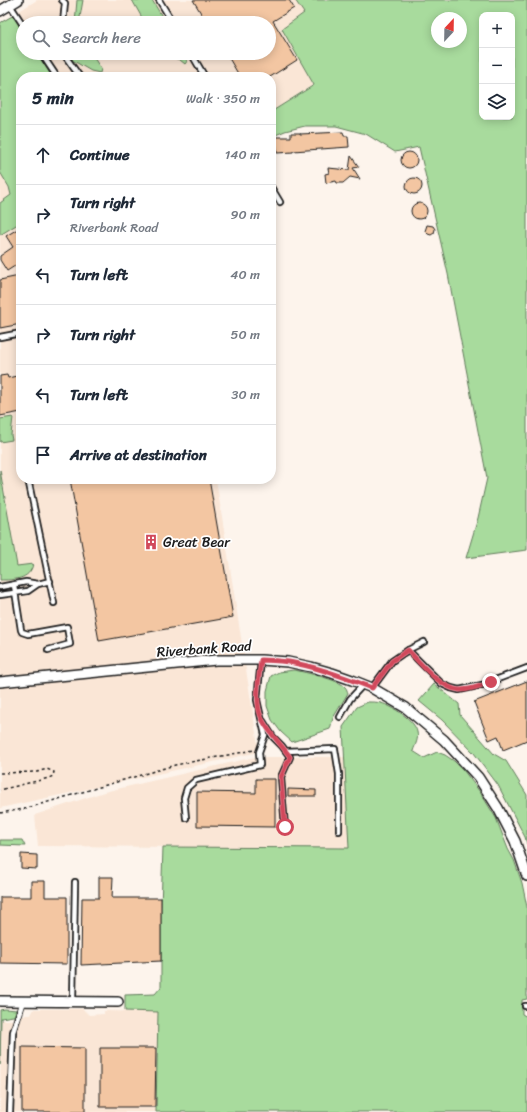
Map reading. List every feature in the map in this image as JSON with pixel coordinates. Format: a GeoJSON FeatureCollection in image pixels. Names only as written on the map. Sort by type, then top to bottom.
{"type":"FeatureCollection","features":[{"type":"Feature","properties":{"kind":"street"},"geometry":{"type":"LineString","coordinates":[[0,11],[18,0]]}},
{"type":"Feature","properties":{"kind":"street","name":"Riverbank Road"},"geometry":{"type":"LineString","coordinates":[[0,682],[216,660],[261,660],[288,662],[311,667],[363,684],[406,708],[444,740],[478,777],[498,808],[515,841],[527,876]]}},
{"type":"Feature","properties":{"kind":"street"},"geometry":{"type":"LineString","coordinates":[[0,1001],[118,1002]]}},
{"type":"Feature","properties":{"kind":"lane"},"geometry":{"type":"LineString","coordinates":[[62,0],[65,3],[64,16]]}},
{"type":"Feature","properties":{"kind":"lane"},"geometry":{"type":"LineString","coordinates":[[159,0],[169,16]]}},
{"type":"Feature","properties":{"kind":"lane"},"geometry":{"type":"LineString","coordinates":[[10,5],[17,16]]}},
{"type":"Feature","properties":{"kind":"lane"},"geometry":{"type":"LineString","coordinates":[[46,60],[54,72]]}},
{"type":"Feature","properties":{"kind":"lane"},"geometry":{"type":"LineString","coordinates":[[69,60],[77,72]]}},
{"type":"Feature","properties":{"kind":"lane"},"geometry":{"type":"LineString","coordinates":[[195,60],[202,72]]}},
{"type":"Feature","properties":{"kind":"lane"},"geometry":{"type":"LineString","coordinates":[[276,195],[280,202]]}},
{"type":"Feature","properties":{"kind":"lane"},"geometry":{"type":"LineString","coordinates":[[0,337],[16,334]]}},
{"type":"Feature","properties":{"kind":"lane"},"geometry":{"type":"LineString","coordinates":[[29,484],[54,604]]}},
{"type":"Feature","properties":{"kind":"lane"},"geometry":{"type":"LineString","coordinates":[[0,595],[28,591],[38,584],[50,581]]}},
{"type":"Feature","properties":{"kind":"lane"},"geometry":{"type":"LineString","coordinates":[[0,587],[26,582],[38,584]]}},
{"type":"Feature","properties":{"kind":"lane"},"geometry":{"type":"LineString","coordinates":[[14,585],[22,632],[28,634],[67,627],[70,644],[48,650]]}},
{"type":"Feature","properties":{"kind":"lane"},"geometry":{"type":"LineString","coordinates":[[372,688],[392,661],[408,650],[424,642]]}},
{"type":"Feature","properties":{"kind":"lane"},"geometry":{"type":"LineString","coordinates":[[408,650],[442,684],[459,690],[482,685],[527,668]]}},
{"type":"Feature","properties":{"kind":"lane"},"geometry":{"type":"LineString","coordinates":[[186,818],[184,798],[187,788],[196,780],[260,765],[259,752],[265,735],[257,700],[261,660]]}},
{"type":"Feature","properties":{"kind":"lane"},"geometry":{"type":"LineString","coordinates":[[340,717],[350,699],[363,684]]}},
{"type":"Feature","properties":{"kind":"lane"},"geometry":{"type":"LineString","coordinates":[[261,718],[273,737],[290,757],[281,777],[285,827]]}},
{"type":"Feature","properties":{"kind":"lane"},"geometry":{"type":"LineString","coordinates":[[286,751],[335,749],[339,774],[339,831]]}},
{"type":"Feature","properties":{"kind":"lane"},"geometry":{"type":"LineString","coordinates":[[73,1001],[75,882]]}},
{"type":"Feature","properties":{"kind":"lane"},"geometry":{"type":"LineString","coordinates":[[10,1112],[13,1032],[23,1001]]}},
{"type":"Feature","properties":{"kind":"path"},"geometry":{"type":"LineString","coordinates":[[0,813],[24,809],[175,766],[261,748]]}},
{"type":"Feature","properties":{"kind":"path"},"geometry":{"type":"LineString","coordinates":[[0,772],[37,772],[47,769],[54,772],[53,776],[49,778],[0,790]]}},
{"type":"Feature","properties":{"kind":"shaded area"},"geometry":{"type":"Polygon","coordinates":[[[37,0],[295,0],[304,13],[282,29],[314,85],[276,109],[276,72],[16,72],[16,484],[217,484],[259,752],[0,808],[0,23],[37,0]]]}},
{"type":"Feature","properties":{"kind":"shaded area"},"geometry":{"type":"Polygon","coordinates":[[[255,757],[345,757],[349,848],[38,846],[35,815],[104,792],[255,757]]]}},
{"type":"Feature","properties":{"kind":"shaded area"},"geometry":{"type":"Polygon","coordinates":[[[34,1009],[83,1009],[89,1015],[104,1014],[104,1011],[158,1012],[156,1112],[0,1112],[1,1020],[19,1020],[19,1015],[31,1015],[34,1009]]]}},
{"type":"Feature","properties":{"kind":"green space"},"geometry":{"type":"Polygon","coordinates":[[[77,0],[83,0],[80,16],[76,16],[77,0]]]}},
{"type":"Feature","properties":{"kind":"green space"},"geometry":{"type":"Polygon","coordinates":[[[132,0],[152,0],[162,16],[141,16],[132,0]]]}},
{"type":"Feature","properties":{"kind":"green space"},"geometry":{"type":"Polygon","coordinates":[[[295,0],[527,0],[527,550],[466,558],[478,518],[487,478],[448,274],[419,147],[395,152],[366,134],[336,126],[305,126],[276,135],[276,109],[314,85],[282,29],[304,13],[295,0]]]}},
{"type":"Feature","properties":{"kind":"green space"},"geometry":{"type":"Polygon","coordinates":[[[14,15],[16,18],[16,60],[41,60],[49,72],[16,72],[16,225],[0,235],[0,203],[11,195],[9,187],[0,172],[0,23],[14,15]]]}},
{"type":"Feature","properties":{"kind":"green space"},"geometry":{"type":"Polygon","coordinates":[[[72,60],[95,60],[101,69],[100,72],[91,71],[72,60]]]}},
{"type":"Feature","properties":{"kind":"green space"},"geometry":{"type":"Polygon","coordinates":[[[180,60],[187,60],[185,64],[180,60]]]}},
{"type":"Feature","properties":{"kind":"green space"},"geometry":{"type":"Polygon","coordinates":[[[13,417],[11,435],[12,440],[0,442],[0,419],[13,417]]]}},
{"type":"Feature","properties":{"kind":"green space"},"geometry":{"type":"Polygon","coordinates":[[[0,470],[17,566],[33,564],[25,576],[10,580],[0,580],[0,470]]]}},
{"type":"Feature","properties":{"kind":"green space"},"geometry":{"type":"Polygon","coordinates":[[[294,670],[342,684],[347,689],[348,693],[333,718],[330,729],[292,742],[281,732],[272,720],[267,706],[267,691],[271,676],[279,672],[294,670]]]}},
{"type":"Feature","properties":{"kind":"green space"},"geometry":{"type":"Polygon","coordinates":[[[434,684],[459,704],[460,715],[494,754],[506,761],[527,795],[527,844],[525,837],[498,785],[474,753],[442,720],[419,701],[434,684]]]}},
{"type":"Feature","properties":{"kind":"green space"},"geometry":{"type":"Polygon","coordinates":[[[368,702],[381,703],[391,707],[408,718],[415,727],[418,737],[413,751],[424,758],[437,752],[445,755],[454,761],[464,771],[480,792],[496,818],[514,860],[522,883],[527,907],[527,999],[522,1000],[522,1014],[527,1017],[527,1112],[156,1112],[158,1012],[125,1011],[125,995],[155,994],[161,987],[163,847],[349,848],[343,727],[357,707],[368,702]]]}},
{"type":"Feature","properties":{"kind":"green space"},"geometry":{"type":"Polygon","coordinates":[[[0,840],[22,840],[25,846],[0,845],[0,840]]]}},
{"type":"Feature","properties":{"kind":"green space"},"geometry":{"type":"Polygon","coordinates":[[[0,1010],[17,1010],[19,1015],[1,1018],[0,1065],[0,1010]]]}},
{"type":"Feature","properties":{"kind":"building"},"geometry":{"type":"Polygon","coordinates":[[[193,0],[289,0],[294,8],[276,19],[276,16],[203,16],[193,0]]]}},
{"type":"Feature","properties":{"kind":"building"},"geometry":{"type":"Polygon","coordinates":[[[276,26],[297,60],[276,73],[276,72],[237,72],[230,60],[276,60],[276,26]]]}},
{"type":"Feature","properties":{"kind":"building"},"geometry":{"type":"Polygon","coordinates":[[[343,132],[344,136],[348,136],[349,147],[277,153],[276,137],[291,137],[291,133],[343,132]]]}},
{"type":"Feature","properties":{"kind":"building"},"geometry":{"type":"Polygon","coordinates":[[[406,152],[412,152],[417,157],[415,166],[412,168],[406,168],[401,163],[401,157],[406,152]]]}},
{"type":"Feature","properties":{"kind":"building"},"geometry":{"type":"Polygon","coordinates":[[[351,156],[359,167],[353,168],[360,179],[350,177],[343,183],[337,183],[336,181],[326,183],[325,174],[329,173],[328,168],[349,170],[351,156]]]}},
{"type":"Feature","properties":{"kind":"building"},"geometry":{"type":"Polygon","coordinates":[[[414,178],[420,180],[422,186],[420,192],[414,194],[408,192],[406,186],[408,180],[414,178]]]}},
{"type":"Feature","properties":{"kind":"building"},"geometry":{"type":"Polygon","coordinates":[[[419,203],[426,208],[427,211],[422,218],[419,219],[412,214],[411,211],[416,204],[419,203]]]}},
{"type":"Feature","properties":{"kind":"building"},"geometry":{"type":"Polygon","coordinates":[[[427,225],[433,226],[435,229],[434,233],[431,235],[425,231],[427,225]]]}},
{"type":"Feature","properties":{"kind":"building"},"geometry":{"type":"Polygon","coordinates":[[[16,230],[16,265],[7,271],[0,260],[0,256],[13,247],[6,236],[16,230]]]}},
{"type":"Feature","properties":{"kind":"building"},"geometry":{"type":"Polygon","coordinates":[[[16,277],[16,325],[0,328],[0,280],[16,277]]]}},
{"type":"Feature","properties":{"kind":"building"},"geometry":{"type":"Polygon","coordinates":[[[7,375],[8,378],[16,376],[16,413],[0,416],[0,376],[7,375]]]}},
{"type":"Feature","properties":{"kind":"building","name":"Great Bear"},"geometry":{"type":"Polygon","coordinates":[[[71,484],[210,484],[233,617],[99,641],[71,484]]]}},
{"type":"Feature","properties":{"kind":"building"},"geometry":{"type":"Polygon","coordinates":[[[527,681],[527,740],[503,750],[498,736],[489,740],[474,702],[527,681]]]}},
{"type":"Feature","properties":{"kind":"building"},"geometry":{"type":"Polygon","coordinates":[[[256,779],[275,779],[275,827],[197,826],[197,792],[256,793],[256,779]]]}},
{"type":"Feature","properties":{"kind":"building"},"geometry":{"type":"Polygon","coordinates":[[[288,789],[316,790],[316,796],[288,796],[288,789]]]}},
{"type":"Feature","properties":{"kind":"building"},"geometry":{"type":"Polygon","coordinates":[[[21,854],[37,855],[37,869],[21,868],[21,854]]]}},
{"type":"Feature","properties":{"kind":"building"},"geometry":{"type":"Polygon","coordinates":[[[99,877],[113,877],[112,898],[161,898],[161,961],[81,965],[82,898],[99,898],[99,877]]]}},
{"type":"Feature","properties":{"kind":"building"},"geometry":{"type":"Polygon","coordinates":[[[31,881],[45,881],[45,897],[67,897],[67,964],[0,963],[0,897],[31,897],[31,881]]]}},
{"type":"Feature","properties":{"kind":"building"},"geometry":{"type":"Polygon","coordinates":[[[22,1047],[85,1048],[85,1112],[22,1112],[22,1047]]]}},
{"type":"Feature","properties":{"kind":"building"},"geometry":{"type":"Polygon","coordinates":[[[100,1048],[156,1048],[155,1107],[100,1107],[100,1048]]]}},
{"type":"Feature","properties":{"kind":"place","name":"Great Bear"},"geometry":{"type":"Point","coordinates":[151,542]}},
{"type":"Feature","properties":{"kind":"route"},"geometry":{"type":"LineString","coordinates":[[285,827],[281,777],[290,757],[273,737],[261,718],[257,700],[261,660],[288,662],[311,667],[372,688],[392,661],[408,650],[446,686],[459,690],[491,682]]}}]}
